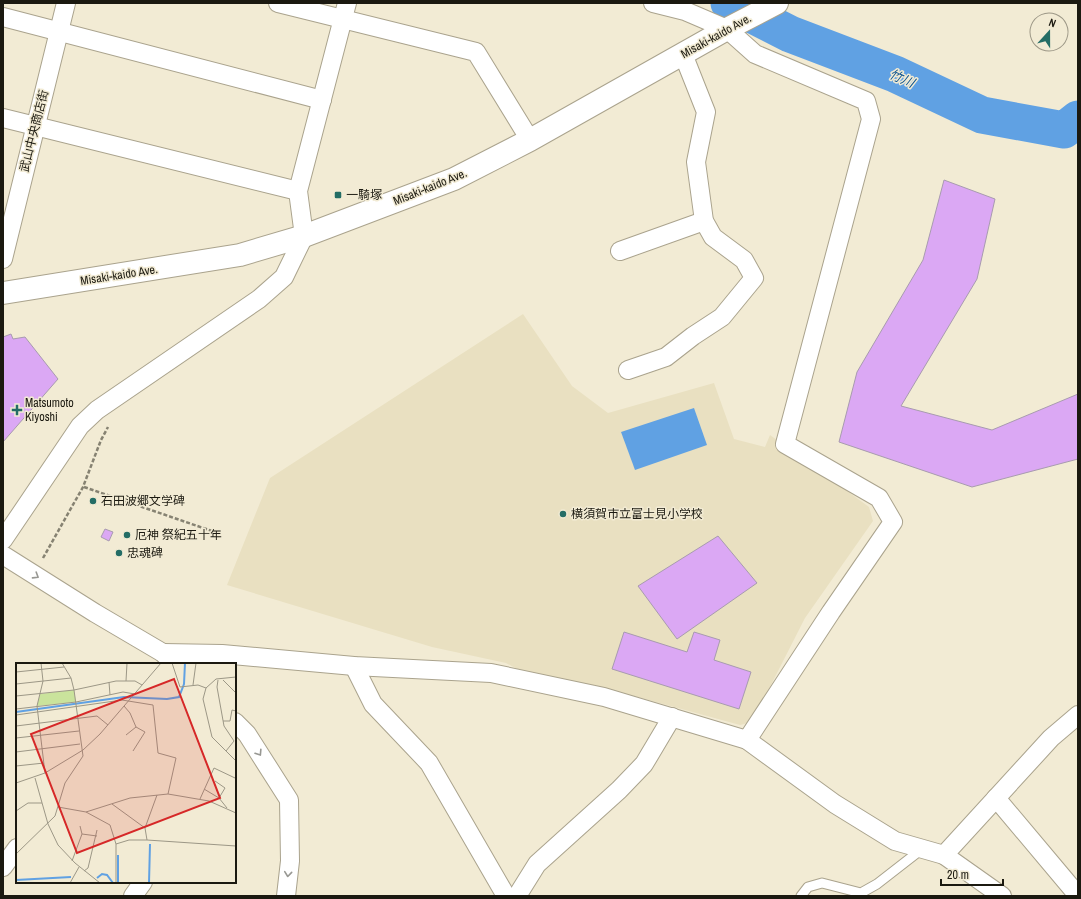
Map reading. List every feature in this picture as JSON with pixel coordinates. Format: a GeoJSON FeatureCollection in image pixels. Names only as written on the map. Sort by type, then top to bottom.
{"type":"FeatureCollection","features":[{"type":"Feature","properties":{"kind":"main road","name":"Misaki-kaido Ave."},"geometry":{"type":"LineString","coordinates":[[3,294],[240,255],[304,236],[454,179],[530,140],[774,4]]}},
{"type":"Feature","properties":{"kind":"street","name":"武山中央商店街"},"geometry":{"type":"LineString","coordinates":[[3,259],[7,222],[36,126],[66,3]]}},
{"type":"Feature","properties":{"kind":"street"},"geometry":{"type":"LineString","coordinates":[[278,3],[345,11],[476,52],[530,140]]}},
{"type":"Feature","properties":{"kind":"street"},"geometry":{"type":"LineString","coordinates":[[653,3],[685,11],[727,29],[755,54],[866,101],[871,119],[785,444],[879,498],[893,522],[831,612],[747,740]]}},
{"type":"Feature","properties":{"kind":"street"},"geometry":{"type":"LineString","coordinates":[[3,540],[80,426],[97,410],[259,299],[284,277],[304,236],[298,191],[345,11]]}},
{"type":"Feature","properties":{"kind":"street"},"geometry":{"type":"LineString","coordinates":[[3,17],[322,100]]}},
{"type":"Feature","properties":{"kind":"street"},"geometry":{"type":"LineString","coordinates":[[628,370],[666,357],[722,316],[754,278],[744,260],[713,237],[704,221],[696,162],[706,112],[683,54]]}},
{"type":"Feature","properties":{"kind":"street"},"geometry":{"type":"LineString","coordinates":[[3,118],[298,191]]}},
{"type":"Feature","properties":{"kind":"street"},"geometry":{"type":"LineString","coordinates":[[620,251],[704,221]]}},
{"type":"Feature","properties":{"kind":"street"},"geometry":{"type":"LineString","coordinates":[[3,555],[169,659],[222,654],[354,666],[491,673],[604,697],[747,740],[842,808],[895,841],[944,855],[1002,896]]}},
{"type":"Feature","properties":{"kind":"street"},"geometry":{"type":"LineString","coordinates":[[354,666],[373,704],[429,763],[506,896]]}},
{"type":"Feature","properties":{"kind":"street"},"geometry":{"type":"LineString","coordinates":[[944,855],[1051,738],[1078,715]]}},
{"type":"Feature","properties":{"kind":"street"},"geometry":{"type":"LineString","coordinates":[[517,896],[537,864],[619,790],[644,764],[672,717]]}},
{"type":"Feature","properties":{"kind":"street"},"geometry":{"type":"LineString","coordinates":[[236,723],[247,734],[289,800],[290,861],[286,896]]}},
{"type":"Feature","properties":{"kind":"street"},"geometry":{"type":"LineString","coordinates":[[996,798],[1076,893]]}},
{"type":"Feature","properties":{"kind":"street"},"geometry":{"type":"LineString","coordinates":[[3,867],[16,849]]}},
{"type":"Feature","properties":{"kind":"street"},"geometry":{"type":"LineString","coordinates":[[133,896],[142,883]]}},
{"type":"Feature","properties":{"kind":"lane"},"geometry":{"type":"LineString","coordinates":[[801,896],[808,887],[822,883],[861,893],[877,884],[922,849]]}},
{"type":"Feature","properties":{"kind":"path"},"geometry":{"type":"LineString","coordinates":[[33,574],[83,487],[101,440],[109,427]]}},
{"type":"Feature","properties":{"kind":"path"},"geometry":{"type":"LineString","coordinates":[[83,487],[212,531]]}},
{"type":"Feature","properties":{"kind":"shaded area","name":"横須賀市立富士見小学校"},"geometry":{"type":"Polygon","coordinates":[[[523,314],[572,386],[608,413],[714,383],[734,439],[765,447],[770,435],[869,507],[873,521],[805,618],[752,722],[740,725],[634,696],[536,679],[506,663],[432,647],[227,585],[270,478],[523,314]]]}},
{"type":"Feature","properties":{"kind":"water"},"geometry":{"type":"Polygon","coordinates":[[[694,408],[707,445],[635,470],[621,432],[694,408]]]}},
{"type":"Feature","properties":{"kind":"building"},"geometry":{"type":"Polygon","coordinates":[[[944,180],[995,199],[977,279],[901,406],[992,430],[1078,394],[1078,459],[972,487],[839,442],[857,372],[923,260],[944,180]]]}},
{"type":"Feature","properties":{"kind":"building","name":"Matsumoto Kiyoshi"},"geometry":{"type":"Polygon","coordinates":[[[11,334],[13,339],[25,337],[58,379],[3,442],[3,337],[11,334]]]}},
{"type":"Feature","properties":{"kind":"building"},"geometry":{"type":"Polygon","coordinates":[[[105,529],[113,532],[109,541],[101,537],[105,529]]]}},
{"type":"Feature","properties":{"kind":"building"},"geometry":{"type":"Polygon","coordinates":[[[718,536],[757,583],[677,639],[638,586],[718,536]]]}},
{"type":"Feature","properties":{"kind":"building"},"geometry":{"type":"Polygon","coordinates":[[[624,632],[687,652],[694,632],[720,640],[714,660],[751,672],[739,709],[612,669],[624,632]]]}},
{"type":"Feature","properties":{"kind":"waterway","name":"竹川"},"geometry":{"type":"LineString","coordinates":[[729,3],[790,34],[895,74],[982,115],[1064,130],[1078,119]]}},
{"type":"Feature","properties":{"kind":"place","name":"一騎塚"},"geometry":{"type":"Point","coordinates":[338,195]}},
{"type":"Feature","properties":{"kind":"place","name":"Matsumoto Kiyoshi"},"geometry":{"type":"Point","coordinates":[17,410]}},
{"type":"Feature","properties":{"kind":"place","name":"石田波郷文学碑"},"geometry":{"type":"Point","coordinates":[93,501]}},
{"type":"Feature","properties":{"kind":"place","name":"横須賀市立富士見小学校"},"geometry":{"type":"Point","coordinates":[563,514]}},
{"type":"Feature","properties":{"kind":"place","name":"厄神 祭紀五十年"},"geometry":{"type":"Point","coordinates":[127,535]}},
{"type":"Feature","properties":{"kind":"place","name":"忠魂碑"},"geometry":{"type":"Point","coordinates":[119,553]}}]}
